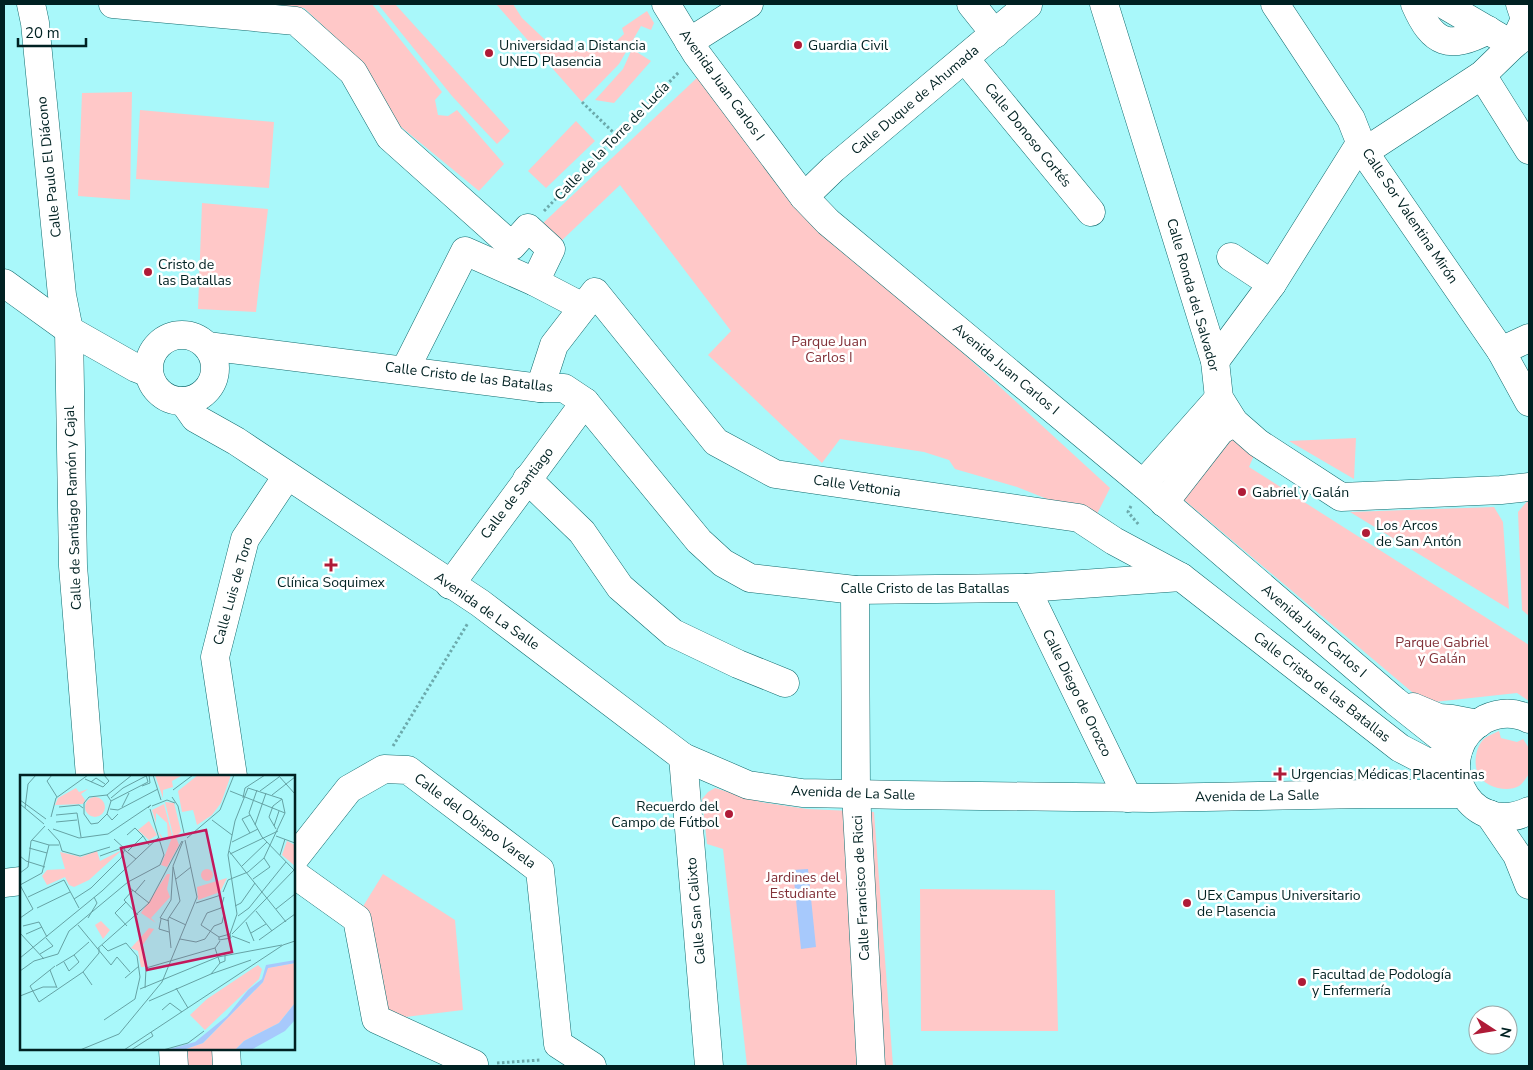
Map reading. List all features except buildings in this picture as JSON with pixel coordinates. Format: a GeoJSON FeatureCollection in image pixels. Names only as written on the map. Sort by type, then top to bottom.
{"type":"FeatureCollection","features":[{"type":"Feature","properties":{"kind":"street","name":"Calle Paulo El Diácono"},"geometry":{"type":"LineString","coordinates":[[31,4],[35,22],[62,295],[69,330]]}},
{"type":"Feature","properties":{"kind":"street"},"geometry":{"type":"LineString","coordinates":[[113,4],[296,20],[353,72],[390,137],[512,246],[528,228],[551,249],[535,282]]}},
{"type":"Feature","properties":{"kind":"street","name":"Avenida Juan Carlos I"},"geometry":{"type":"LineString","coordinates":[[666,4],[692,48],[804,197],[828,222],[1143,484],[1389,695],[1458,769],[1474,805],[1489,814]]}},
{"type":"Feature","properties":{"kind":"street"},"geometry":{"type":"LineString","coordinates":[[692,48],[749,4]]}},
{"type":"Feature","properties":{"kind":"street"},"geometry":{"type":"LineString","coordinates":[[972,4],[995,34]]}},
{"type":"Feature","properties":{"kind":"street","name":"Calle Ronda del Salvador"},"geometry":{"type":"LineString","coordinates":[[1104,4],[1215,361],[1219,398],[1234,422],[1258,443],[1340,497],[1529,487]]}},
{"type":"Feature","properties":{"kind":"street","name":"Calle Sor Valentina Mirón"},"geometry":{"type":"LineString","coordinates":[[1275,4],[1351,119],[1363,147],[1501,351],[1529,402]]}},
{"type":"Feature","properties":{"kind":"street"},"geometry":{"type":"LineString","coordinates":[[1415,4],[1430,31],[1440,39],[1454,42],[1470,40],[1488,30]]}},
{"type":"Feature","properties":{"kind":"street"},"geometry":{"type":"LineString","coordinates":[[1443,4],[1488,30],[1521,38]]}},
{"type":"Feature","properties":{"kind":"street"},"geometry":{"type":"LineString","coordinates":[[1215,361],[1272,284],[1363,147],[1482,74],[1521,38],[1524,19],[1520,4]]}},
{"type":"Feature","properties":{"kind":"street","name":"Calle Duque de Ahumada"},"geometry":{"type":"LineString","coordinates":[[804,197],[833,169],[1028,5]]}},
{"type":"Feature","properties":{"kind":"street","name":"Calle Donoso Cortés"},"geometry":{"type":"LineString","coordinates":[[965,59],[1091,212]]}},
{"type":"Feature","properties":{"kind":"street"},"geometry":{"type":"LineString","coordinates":[[1482,74],[1529,150]]}},
{"type":"Feature","properties":{"kind":"street"},"geometry":{"type":"LineString","coordinates":[[405,370],[464,251],[535,282],[589,300],[554,345],[540,388]]}},
{"type":"Feature","properties":{"kind":"street"},"geometry":{"type":"LineString","coordinates":[[1231,256],[1272,284]]}},
{"type":"Feature","properties":{"kind":"street"},"geometry":{"type":"LineString","coordinates":[[4,283],[69,330],[93,343],[127,349],[152,361]]}},
{"type":"Feature","properties":{"kind":"street","name":"Calle Vettonia"},"geometry":{"type":"LineString","coordinates":[[589,300],[716,442],[775,474],[1079,518],[1114,541],[1181,577]]}},
{"type":"Feature","properties":{"kind":"street","name":"Calle de Santiago Ramón y Cajal"},"geometry":{"type":"LineString","coordinates":[[69,330],[73,566],[90,775]]}},
{"type":"Feature","properties":{"kind":"street"},"geometry":{"type":"LineString","coordinates":[[180,334],[200,339],[207,346],[215,366],[214,377],[209,387],[202,394],[193,399],[183,401],[174,400],[157,390],[152,382],[152,361],[162,341],[180,334]]}},
{"type":"Feature","properties":{"kind":"street"},"geometry":{"type":"LineString","coordinates":[[1501,351],[1529,338]]}},
{"type":"Feature","properties":{"kind":"street","name":"Calle Cristo de las Batallas"},"geometry":{"type":"LineString","coordinates":[[207,346],[540,388],[564,388],[585,402],[699,540],[723,563],[750,578],[855,590],[1026,588],[1181,577],[1400,748],[1427,762],[1458,769]]}},
{"type":"Feature","properties":{"kind":"street","name":"Avenida de La Salle"},"geometry":{"type":"LineString","coordinates":[[209,387],[214,403],[236,441]]}},
{"type":"Feature","properties":{"kind":"street"},"geometry":{"type":"LineString","coordinates":[[1143,484],[1219,398]]}},
{"type":"Feature","properties":{"kind":"street","name":"Avenida de La Salle"},"geometry":{"type":"LineString","coordinates":[[183,401],[195,418],[236,441],[480,603],[684,757],[748,785],[802,793],[1128,798],[1366,794],[1458,769]]}},
{"type":"Feature","properties":{"kind":"street","name":"Calle de Santiago"},"geometry":{"type":"LineString","coordinates":[[450,584],[585,402]]}},
{"type":"Feature","properties":{"kind":"street"},"geometry":{"type":"LineString","coordinates":[[1164,503],[1220,431],[1234,422]]}},
{"type":"Feature","properties":{"kind":"street","name":"Calle Luis de Toro"},"geometry":{"type":"LineString","coordinates":[[233,775],[215,657],[245,539],[287,476]]}},
{"type":"Feature","properties":{"kind":"street"},"geometry":{"type":"LineString","coordinates":[[527,480],[582,532],[620,587],[673,633],[738,664],[785,683]]}},
{"type":"Feature","properties":{"kind":"street","name":"Calle Diego de Orozco"},"geometry":{"type":"LineString","coordinates":[[1026,588],[1128,798]]}},
{"type":"Feature","properties":{"kind":"street","name":"Calle Francisco de Ricci"},"geometry":{"type":"LineString","coordinates":[[855,590],[856,794],[871,1066]]}},
{"type":"Feature","properties":{"kind":"street","name":"Avenida Juan Carlos I"},"geometry":{"type":"LineString","coordinates":[[1389,695],[1439,718],[1478,724]]}},
{"type":"Feature","properties":{"kind":"street"},"geometry":{"type":"LineString","coordinates":[[1458,769],[1469,733],[1478,724],[1498,713],[1514,714],[1529,719]]}},
{"type":"Feature","properties":{"kind":"street","name":"Calle San Calixto"},"geometry":{"type":"LineString","coordinates":[[684,757],[709,1066]]}},
{"type":"Feature","properties":{"kind":"street","name":"Calle del Obispo Varela"},"geometry":{"type":"LineString","coordinates":[[295,858],[349,789],[384,770],[408,770],[540,870],[552,1052]]}},
{"type":"Feature","properties":{"kind":"street"},"geometry":{"type":"LineString","coordinates":[[1489,814],[1496,817],[1525,813],[1517,855]]}},
{"type":"Feature","properties":{"kind":"street"},"geometry":{"type":"LineString","coordinates":[[1489,814],[1517,855],[1529,885]]}},
{"type":"Feature","properties":{"kind":"street"},"geometry":{"type":"LineString","coordinates":[[295,875],[357,919],[376,1019],[474,1064]]}},
{"type":"Feature","properties":{"kind":"street"},"geometry":{"type":"LineString","coordinates":[[4,883],[20,881]]}},
{"type":"Feature","properties":{"kind":"street"},"geometry":{"type":"LineString","coordinates":[[173,1050],[174,1066]]}},
{"type":"Feature","properties":{"kind":"street"},"geometry":{"type":"LineString","coordinates":[[226,1050],[227,1066]]}},
{"type":"Feature","properties":{"kind":"street"},"geometry":{"type":"LineString","coordinates":[[552,1052],[592,1066]]}},
{"type":"Feature","properties":{"kind":"path","name":"Calle de la Torre de Lucía"},"geometry":{"type":"LineString","coordinates":[[528,228],[617,136],[692,48]]}},
{"type":"Feature","properties":{"kind":"path"},"geometry":{"type":"LineString","coordinates":[[582,102],[617,136]]}},
{"type":"Feature","properties":{"kind":"path"},"geometry":{"type":"LineString","coordinates":[[384,770],[395,742],[480,603]]}},
{"type":"Feature","properties":{"kind":"path"},"geometry":{"type":"LineString","coordinates":[[474,1064],[552,1052]]}},
{"type":"Feature","properties":{"kind":"green space"},"geometry":{"type":"Polygon","coordinates":[[[249,4],[372,4],[442,92],[435,100],[438,115],[448,116],[457,110],[504,164],[479,191],[400,126],[364,64],[304,8],[249,4]]]}},
{"type":"Feature","properties":{"kind":"green space"},"geometry":{"type":"Polygon","coordinates":[[[378,4],[395,4],[510,131],[497,144],[452,96],[378,4]]]}},
{"type":"Feature","properties":{"kind":"green space"},"geometry":{"type":"Polygon","coordinates":[[[496,4],[513,4],[522,18],[557,51],[606,51],[624,34],[622,28],[647,11],[654,23],[651,30],[641,26],[619,64],[582,102],[496,4]]]}},
{"type":"Feature","properties":{"kind":"green space"},"geometry":{"type":"Polygon","coordinates":[[[632,49],[651,61],[614,103],[595,100],[623,69],[632,49]]]}},
{"type":"Feature","properties":{"kind":"green space","name":"Parque Juan Carlos I"},"geometry":{"type":"Polygon","coordinates":[[[700,75],[795,199],[1110,488],[1095,518],[1017,487],[955,469],[949,460],[924,452],[840,439],[822,463],[708,355],[731,331],[620,185],[558,244],[541,225],[700,75]]]}},
{"type":"Feature","properties":{"kind":"green space"},"geometry":{"type":"Polygon","coordinates":[[[132,92],[130,200],[78,196],[82,93],[132,92]]]}},
{"type":"Feature","properties":{"kind":"green space"},"geometry":{"type":"Polygon","coordinates":[[[140,110],[274,122],[269,188],[136,179],[140,110]]]}},
{"type":"Feature","properties":{"kind":"green space"},"geometry":{"type":"Polygon","coordinates":[[[576,121],[595,141],[546,188],[528,171],[576,121]]]}},
{"type":"Feature","properties":{"kind":"green space"},"geometry":{"type":"Polygon","coordinates":[[[202,203],[268,209],[256,312],[198,309],[202,203]]]}},
{"type":"Feature","properties":{"kind":"green space"},"geometry":{"type":"Polygon","coordinates":[[[1356,438],[1354,479],[1289,441],[1356,438]]]}},
{"type":"Feature","properties":{"kind":"green space","name":"Parque Gabriel y Galán"},"geometry":{"type":"Polygon","coordinates":[[[1232,439],[1255,453],[1249,467],[1529,645],[1529,701],[1517,693],[1425,703],[1183,499],[1232,439]]]}},
{"type":"Feature","properties":{"kind":"green space"},"geometry":{"type":"Polygon","coordinates":[[[1529,499],[1529,616],[1522,610],[1518,512],[1529,499]]]}},
{"type":"Feature","properties":{"kind":"green space"},"geometry":{"type":"Polygon","coordinates":[[[1494,507],[1503,522],[1509,609],[1350,512],[1494,507]]]}},
{"type":"Feature","properties":{"kind":"green space"},"geometry":{"type":"Polygon","coordinates":[[[1499,731],[1501,738],[1517,742],[1523,739],[1529,748],[1529,774],[1519,786],[1514,788],[1496,788],[1481,779],[1476,770],[1476,754],[1479,745],[1485,738],[1499,731]]]}},
{"type":"Feature","properties":{"kind":"green space","name":"Jardines del Estudiante"},"geometry":{"type":"Polygon","coordinates":[[[715,788],[761,802],[807,809],[874,812],[893,1066],[747,1066],[723,849],[707,844],[702,799],[715,788]]]}},
{"type":"Feature","properties":{"kind":"green space"},"geometry":{"type":"Polygon","coordinates":[[[383,874],[455,920],[463,1010],[397,1018],[385,1008],[362,908],[383,874]]]}},
{"type":"Feature","properties":{"kind":"green space"},"geometry":{"type":"Polygon","coordinates":[[[920,889],[1055,890],[1058,1031],[921,1031],[920,889]]]}},
{"type":"Feature","properties":{"kind":"green space"},"geometry":{"type":"Polygon","coordinates":[[[181,1050],[214,1050],[215,1066],[182,1066],[181,1050]]]}},
{"type":"Feature","properties":{"kind":"water"},"geometry":{"type":"Polygon","coordinates":[[[808,869],[816,947],[801,949],[793,870],[808,869]]]}},
{"type":"Feature","properties":{"kind":"place","name":"Guardia Civil"},"geometry":{"type":"Point","coordinates":[798,45]}},
{"type":"Feature","properties":{"kind":"place","name":"Universidad a Distancia UNED Plasencia"},"geometry":{"type":"Point","coordinates":[489,53]}},
{"type":"Feature","properties":{"kind":"place","name":"Cristo de las Batallas"},"geometry":{"type":"Point","coordinates":[148,272]}},
{"type":"Feature","properties":{"kind":"place","name":"Gabriel y Galán"},"geometry":{"type":"Point","coordinates":[1242,492]}},
{"type":"Feature","properties":{"kind":"place","name":"Los Arcos de San Antón"},"geometry":{"type":"Point","coordinates":[1366,533]}},
{"type":"Feature","properties":{"kind":"place","name":"Clínica Soquimex"},"geometry":{"type":"Point","coordinates":[331,565]}},
{"type":"Feature","properties":{"kind":"place","name":"Urgencias Médicas Placentinas"},"geometry":{"type":"Point","coordinates":[1280,774]}},
{"type":"Feature","properties":{"kind":"place","name":"Recuerdo del Campo de Fútbol"},"geometry":{"type":"Point","coordinates":[729,814]}},
{"type":"Feature","properties":{"kind":"place","name":"UEx Campus Universitario de Plasencia"},"geometry":{"type":"Point","coordinates":[1187,903]}},
{"type":"Feature","properties":{"kind":"place","name":"Facultad de Podología y Enfermería"},"geometry":{"type":"Point","coordinates":[1302,982]}}]}
